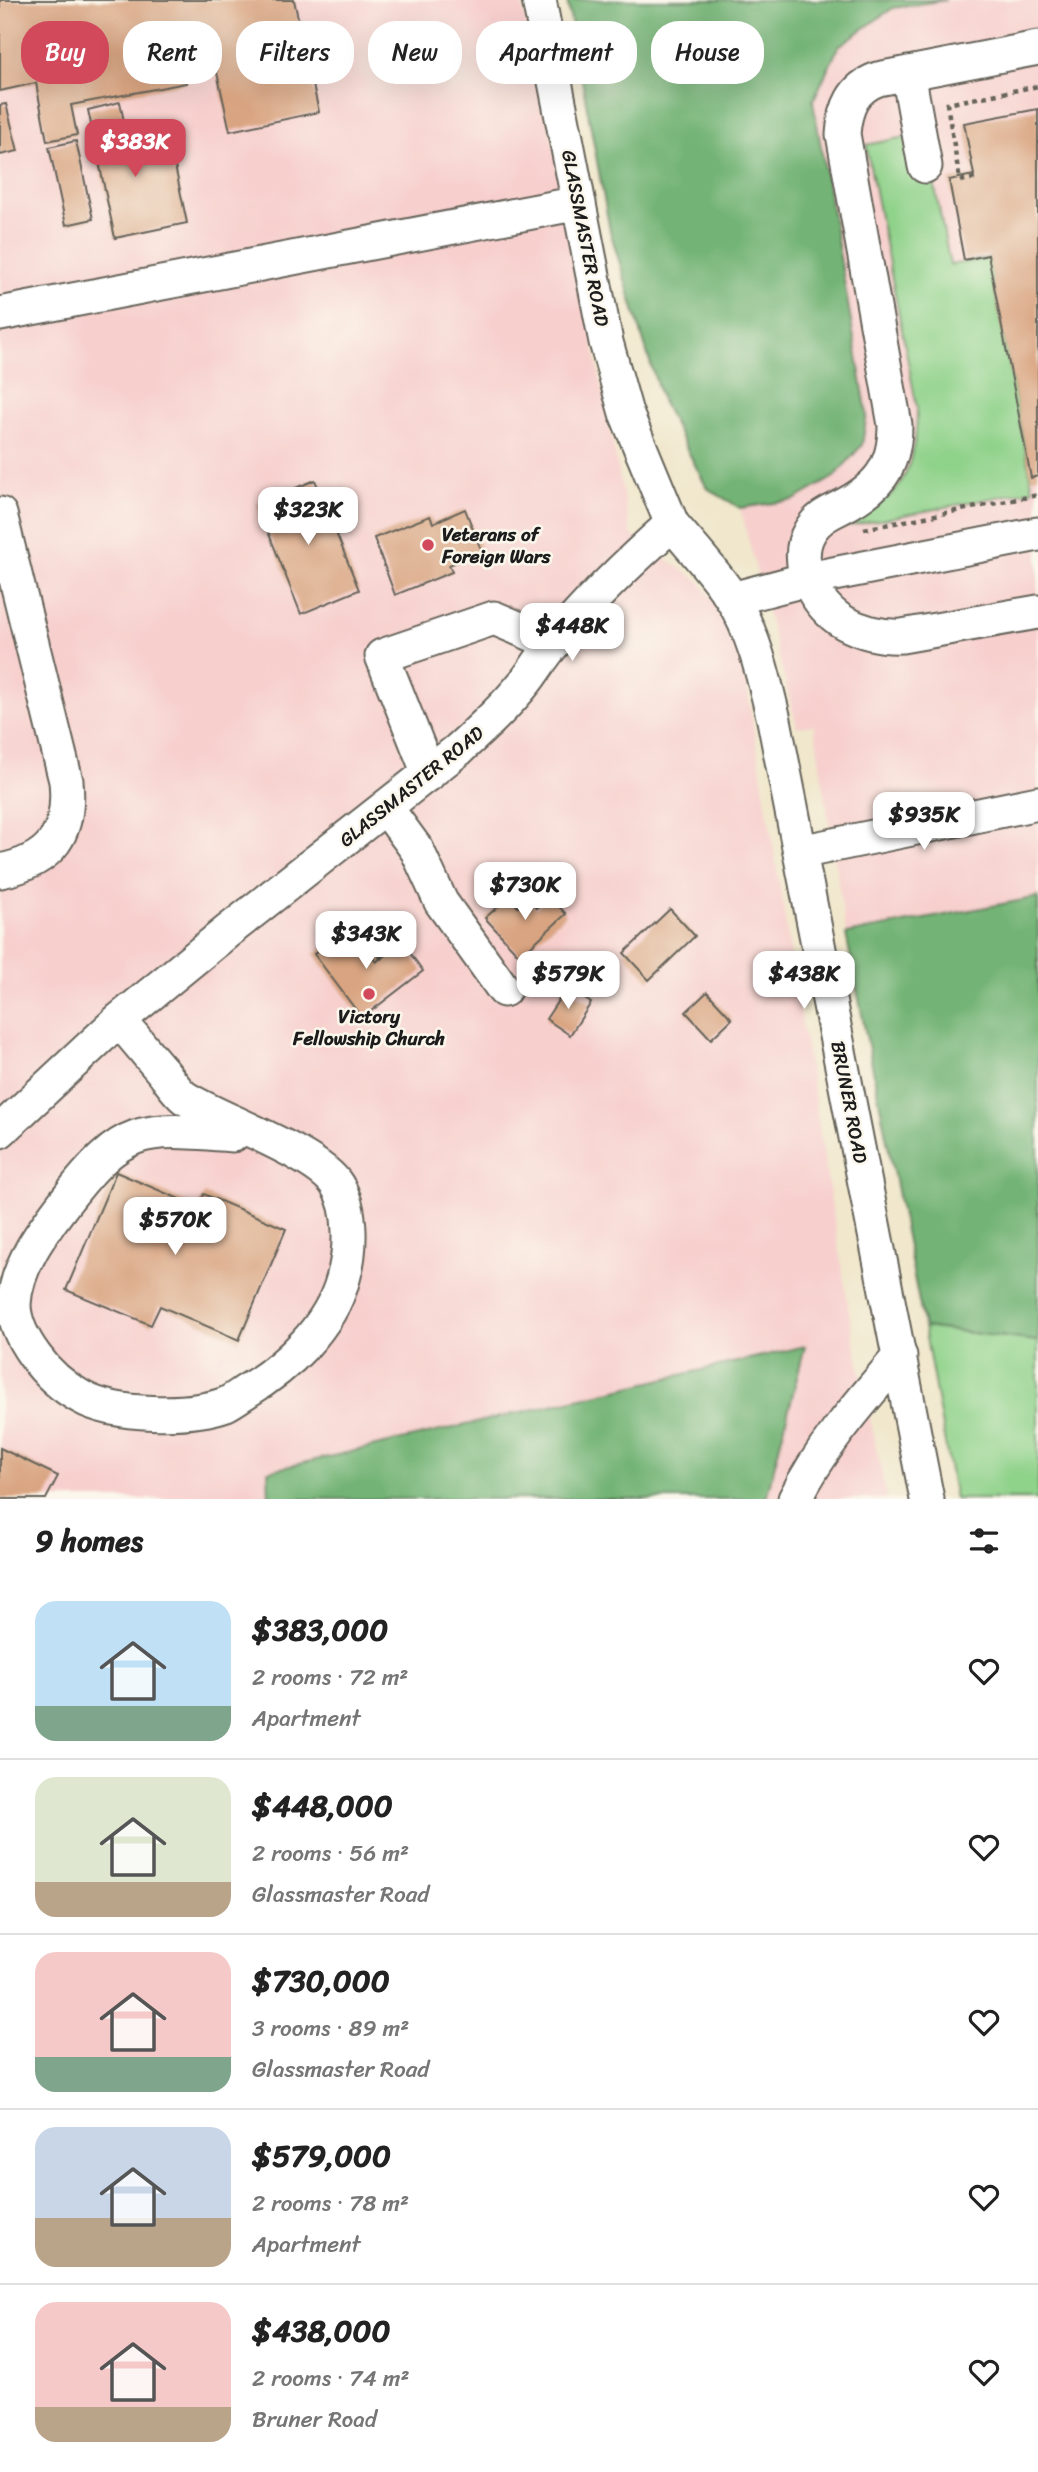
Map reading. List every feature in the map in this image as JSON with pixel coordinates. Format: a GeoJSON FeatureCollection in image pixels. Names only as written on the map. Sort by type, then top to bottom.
{"type":"FeatureCollection","features":[{"type":"Feature","properties":{"kind":"street","name":"GLASSMASTER ROAD"},"geometry":{"type":"LineString","coordinates":[[0,1131],[119,1020],[228,931],[387,808],[482,728],[526,681],[553,643],[629,562],[672,524],[626,413],[606,342],[539,0]]}},
{"type":"Feature","properties":{"kind":"street"},"geometry":{"type":"LineString","coordinates":[[1038,48],[867,83],[849,103],[843,134],[895,425],[893,454],[888,467],[874,486],[821,517],[810,530],[803,554],[808,579],[829,610],[842,621],[882,637],[902,636],[1038,612]]}},
{"type":"Feature","properties":{"kind":"street"},"geometry":{"type":"LineString","coordinates":[[908,73],[925,166]]}},
{"type":"Feature","properties":{"kind":"street"},"geometry":{"type":"LineString","coordinates":[[0,314],[579,203]]}},
{"type":"Feature","properties":{"kind":"street"},"geometry":{"type":"LineString","coordinates":[[0,514],[66,781],[68,801],[64,824],[53,845],[38,859],[19,868],[0,872]]}},
{"type":"Feature","properties":{"kind":"street","name":"BRUNER ROAD"},"geometry":{"type":"LineString","coordinates":[[672,524],[711,569],[732,599],[760,664],[774,720],[927,1499]]}},
{"type":"Feature","properties":{"kind":"street"},"geometry":{"type":"LineString","coordinates":[[732,599],[808,579],[1038,534]]}},
{"type":"Feature","properties":{"kind":"street"},"geometry":{"type":"LineString","coordinates":[[429,774],[382,656],[494,618],[553,643]]}},
{"type":"Feature","properties":{"kind":"street"},"geometry":{"type":"LineString","coordinates":[[800,852],[1038,803]]}},
{"type":"Feature","properties":{"kind":"street"},"geometry":{"type":"LineString","coordinates":[[387,808],[417,850],[441,902],[504,990]]}},
{"type":"Feature","properties":{"kind":"street"},"geometry":{"type":"LineString","coordinates":[[119,1020],[183,1096],[320,1166],[337,1185],[346,1210],[347,1265],[339,1293],[325,1319],[281,1367],[226,1404],[186,1412],[145,1413],[83,1398],[43,1368],[27,1345],[16,1320],[14,1303],[20,1277],[34,1246],[66,1200],[102,1158],[117,1145],[132,1137],[176,1130],[233,1135],[238,1125]]}},
{"type":"Feature","properties":{"kind":"street"},"geometry":{"type":"LineString","coordinates":[[796,1499],[816,1461],[840,1426],[900,1356]]}},
{"type":"Feature","properties":{"kind":"path"},"geometry":{"type":"LineString","coordinates":[[975,178],[960,181],[947,104],[1038,86]]}},
{"type":"Feature","properties":{"kind":"path"},"geometry":{"type":"LineString","coordinates":[[860,530],[1038,495]]}},
{"type":"Feature","properties":{"kind":"path"},"geometry":{"type":"LineString","coordinates":[[380,960],[383,952]]}},
{"type":"Feature","properties":{"kind":"shaded area"},"geometry":{"type":"Polygon","coordinates":[[[0,0],[521,0],[526,21],[476,21],[476,84],[540,84],[631,534],[700,582],[725,619],[743,662],[853,1335],[887,1499],[766,1499],[804,1346],[268,1472],[269,1499],[0,1499],[0,0]]]}},
{"type":"Feature","properties":{"kind":"shaded area"},"geometry":{"type":"Polygon","coordinates":[[[946,0],[1038,0],[1038,897],[846,934],[814,725],[797,727],[740,508],[794,500],[834,477],[867,414],[813,101],[839,46],[893,8],[946,0]]]}},
{"type":"Feature","properties":{"kind":"green space"},"geometry":{"type":"Polygon","coordinates":[[[567,0],[946,0],[893,8],[839,46],[813,101],[867,414],[862,445],[834,477],[794,500],[740,508],[707,488],[662,401],[610,231],[583,84],[637,84],[637,21],[571,21],[567,0]]]}},
{"type":"Feature","properties":{"kind":"green space"},"geometry":{"type":"Polygon","coordinates":[[[910,136],[932,172],[950,265],[989,258],[1033,490],[828,530],[875,506],[892,494],[903,478],[913,449],[917,408],[866,145],[910,136]]]}},
{"type":"Feature","properties":{"kind":"green space"},"geometry":{"type":"Polygon","coordinates":[[[1038,897],[1038,1341],[924,1327],[846,934],[1038,897]]]}},
{"type":"Feature","properties":{"kind":"green space"},"geometry":{"type":"Polygon","coordinates":[[[924,1327],[1038,1341],[1038,1499],[955,1499],[924,1327]]]}},
{"type":"Feature","properties":{"kind":"green space"},"geometry":{"type":"Polygon","coordinates":[[[805,1346],[766,1499],[269,1499],[268,1471],[805,1346]]]}},
{"type":"Feature","properties":{"kind":"building"},"geometry":{"type":"Polygon","coordinates":[[[0,0],[294,0],[299,21],[236,21],[236,84],[313,84],[319,112],[230,131],[220,84],[222,84],[222,21],[123,21],[123,84],[181,84],[71,105],[77,135],[47,141],[36,84],[109,84],[109,21],[21,21],[21,84],[32,84],[0,91],[0,0]]]}},
{"type":"Feature","properties":{"kind":"building"},"geometry":{"type":"Polygon","coordinates":[[[120,102],[132,161],[172,152],[187,223],[115,238],[88,110],[120,102]]]}},
{"type":"Feature","properties":{"kind":"building"},"geometry":{"type":"Polygon","coordinates":[[[6,104],[18,151],[0,155],[0,105],[6,104]]]}},
{"type":"Feature","properties":{"kind":"building"},"geometry":{"type":"Polygon","coordinates":[[[1038,109],[1038,476],[1031,478],[988,255],[964,260],[949,180],[974,175],[964,123],[1038,109]]]}},
{"type":"Feature","properties":{"kind":"building"},"geometry":{"type":"Polygon","coordinates":[[[76,141],[93,219],[66,225],[49,147],[76,141]]]}},
{"type":"Feature","properties":{"kind":"building"},"geometry":{"type":"Polygon","coordinates":[[[315,480],[359,590],[301,614],[257,504],[315,480]]]}},
{"type":"Feature","properties":{"kind":"building","name":"Veterans of Foreign Wars"},"geometry":{"type":"Polygon","coordinates":[[[465,509],[482,552],[449,565],[452,572],[395,595],[374,538],[430,516],[433,523],[465,509]]]}},
{"type":"Feature","properties":{"kind":"building"},"geometry":{"type":"Polygon","coordinates":[[[549,896],[566,914],[520,956],[485,918],[509,897],[518,907],[527,898],[536,908],[549,896]]]}},
{"type":"Feature","properties":{"kind":"building"},"geometry":{"type":"Polygon","coordinates":[[[670,909],[695,936],[649,980],[624,953],[670,909]]]}},
{"type":"Feature","properties":{"kind":"building","name":"Victory Fellowship Church"},"geometry":{"type":"Polygon","coordinates":[[[349,926],[376,962],[402,942],[423,971],[362,1018],[314,954],[349,926]]]}},
{"type":"Feature","properties":{"kind":"building"},"geometry":{"type":"Polygon","coordinates":[[[567,987],[591,1003],[570,1035],[546,1019],[567,987]]]}},
{"type":"Feature","properties":{"kind":"building"},"geometry":{"type":"Polygon","coordinates":[[[707,992],[732,1019],[711,1039],[686,1012],[707,992]]]}},
{"type":"Feature","properties":{"kind":"building"},"geometry":{"type":"Polygon","coordinates":[[[116,1172],[198,1207],[204,1194],[286,1229],[239,1340],[160,1306],[151,1325],[66,1290],[116,1172]]]}},
{"type":"Feature","properties":{"kind":"building"},"geometry":{"type":"Polygon","coordinates":[[[0,1448],[58,1476],[46,1499],[0,1499],[0,1448]]]}},
{"type":"Feature","properties":{"kind":"place","name":"Veterans of Foreign Wars"},"geometry":{"type":"Point","coordinates":[428,545]}},
{"type":"Feature","properties":{"kind":"place","name":"Victory Fellowship Church"},"geometry":{"type":"Point","coordinates":[369,994]}}]}
